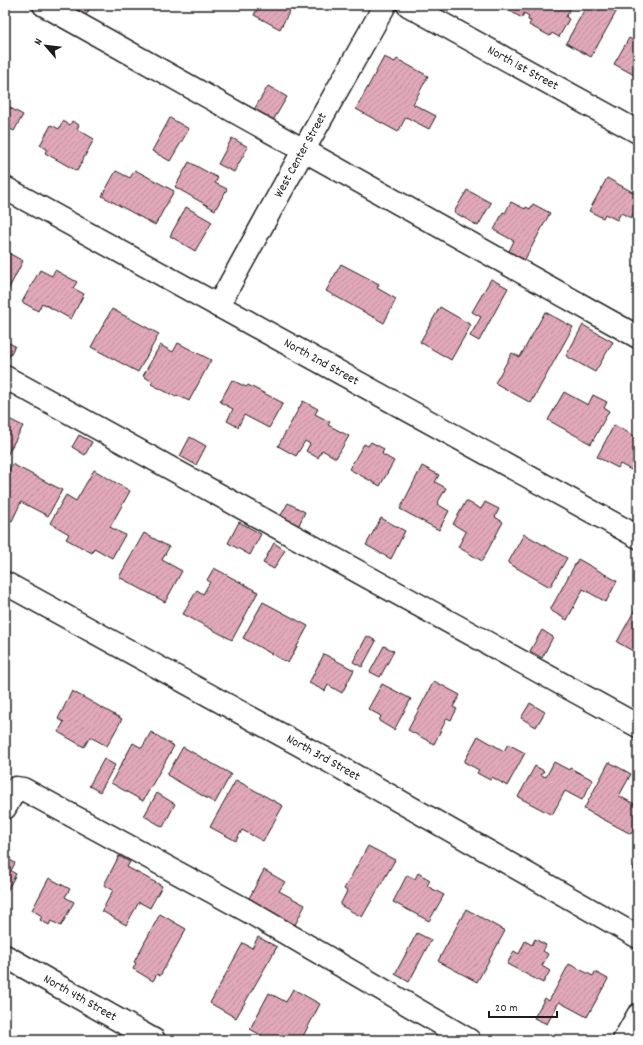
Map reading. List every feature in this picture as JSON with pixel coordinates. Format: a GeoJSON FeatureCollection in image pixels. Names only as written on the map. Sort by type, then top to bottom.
{"type":"FeatureCollection","features":[{"type":"Feature","properties":{"kind":"street"},"geometry":{"type":"LineString","coordinates":[[44,5],[638,337]]}},
{"type":"Feature","properties":{"kind":"street","name":"West Center Street"},"geometry":{"type":"LineString","coordinates":[[218,306],[385,5]]}},
{"type":"Feature","properties":{"kind":"street","name":"North 1st Street"},"geometry":{"type":"LineString","coordinates":[[408,5],[638,132]]}},
{"type":"Feature","properties":{"kind":"street","name":"North 2nd Street"},"geometry":{"type":"LineString","coordinates":[[5,188],[638,537]]}},
{"type":"Feature","properties":{"kind":"street"},"geometry":{"type":"LineString","coordinates":[[5,377],[638,726]]}},
{"type":"Feature","properties":{"kind":"street","name":"North 3rd Street"},"geometry":{"type":"LineString","coordinates":[[5,583],[330,761],[638,937]]}},
{"type":"Feature","properties":{"kind":"street"},"geometry":{"type":"LineString","coordinates":[[5,808],[16,788],[23,789],[246,910],[469,1040]]}},
{"type":"Feature","properties":{"kind":"street","name":"North 4th Street"},"geometry":{"type":"LineString","coordinates":[[5,956],[154,1040]]}},
{"type":"Feature","properties":{"kind":"street"},"geometry":{"type":"LineString","coordinates":[[624,1040],[638,1015]]}},
{"type":"Feature","properties":{"kind":"building"},"geometry":{"type":"Polygon","coordinates":[[[69,5],[92,5],[86,15],[69,5]]]}},
{"type":"Feature","properties":{"kind":"building"},"geometry":{"type":"Polygon","coordinates":[[[259,5],[293,5],[280,29],[254,15],[259,5]]]}},
{"type":"Feature","properties":{"kind":"building"},"geometry":{"type":"Polygon","coordinates":[[[511,5],[572,5],[566,17],[569,19],[559,37],[552,33],[550,36],[529,25],[531,21],[528,20],[529,16],[524,13],[522,18],[508,10],[511,5]]]}},
{"type":"Feature","properties":{"kind":"building"},"geometry":{"type":"Polygon","coordinates":[[[587,5],[620,5],[591,57],[566,43],[587,5]]]}},
{"type":"Feature","properties":{"kind":"building"},"geometry":{"type":"Polygon","coordinates":[[[629,38],[638,43],[638,77],[614,64],[629,38]]]}},
{"type":"Feature","properties":{"kind":"building"},"geometry":{"type":"Polygon","coordinates":[[[384,57],[395,62],[397,59],[428,76],[413,104],[436,116],[429,129],[406,117],[398,132],[356,109],[384,57]]]}},
{"type":"Feature","properties":{"kind":"building"},"geometry":{"type":"Polygon","coordinates":[[[268,86],[287,97],[271,124],[252,113],[268,86]]]}},
{"type":"Feature","properties":{"kind":"building"},"geometry":{"type":"Polygon","coordinates":[[[5,105],[23,115],[14,131],[5,126],[5,105]]]}},
{"type":"Feature","properties":{"kind":"building"},"geometry":{"type":"Polygon","coordinates":[[[170,118],[189,129],[170,161],[152,151],[170,118]]]}},
{"type":"Feature","properties":{"kind":"building"},"geometry":{"type":"Polygon","coordinates":[[[63,121],[70,125],[72,121],[79,125],[77,129],[94,139],[77,171],[45,153],[47,149],[40,145],[51,125],[59,129],[63,121]]]}},
{"type":"Feature","properties":{"kind":"building"},"geometry":{"type":"Polygon","coordinates":[[[232,138],[248,147],[234,172],[218,164],[232,138]]]}},
{"type":"Feature","properties":{"kind":"building"},"geometry":{"type":"Polygon","coordinates":[[[189,162],[218,178],[215,183],[227,189],[215,210],[175,187],[189,162]]]}},
{"type":"Feature","properties":{"kind":"building"},"geometry":{"type":"Polygon","coordinates":[[[135,170],[174,191],[155,225],[102,196],[116,171],[130,178],[135,170]]]}},
{"type":"Feature","properties":{"kind":"building"},"geometry":{"type":"Polygon","coordinates":[[[607,178],[638,195],[638,204],[631,218],[621,213],[617,220],[605,214],[603,218],[589,211],[607,178]]]}},
{"type":"Feature","properties":{"kind":"building"},"geometry":{"type":"Polygon","coordinates":[[[467,190],[491,203],[478,226],[454,212],[467,190]]]}},
{"type":"Feature","properties":{"kind":"building"},"geometry":{"type":"Polygon","coordinates":[[[511,202],[525,209],[526,207],[530,209],[533,204],[550,213],[524,261],[508,253],[514,241],[494,230],[503,212],[505,213],[511,202]]]}},
{"type":"Feature","properties":{"kind":"building"},"geometry":{"type":"Polygon","coordinates":[[[186,207],[212,222],[195,251],[170,236],[186,207]]]}},
{"type":"Feature","properties":{"kind":"building"},"geometry":{"type":"Polygon","coordinates":[[[5,251],[23,261],[7,292],[5,291],[5,251]]]}},
{"type":"Feature","properties":{"kind":"building"},"geometry":{"type":"Polygon","coordinates":[[[341,264],[379,284],[377,288],[396,299],[384,323],[326,291],[341,264]]]}},
{"type":"Feature","properties":{"kind":"building"},"geometry":{"type":"Polygon","coordinates":[[[40,270],[52,276],[55,270],[77,282],[73,288],[84,294],[71,319],[42,303],[38,311],[22,302],[40,270]]]}},
{"type":"Feature","properties":{"kind":"building"},"geometry":{"type":"Polygon","coordinates":[[[491,279],[508,288],[479,341],[470,336],[481,317],[472,312],[491,279]]]}},
{"type":"Feature","properties":{"kind":"building"},"geometry":{"type":"Polygon","coordinates":[[[440,307],[471,325],[451,360],[420,342],[440,307]]]}},
{"type":"Feature","properties":{"kind":"building"},"geometry":{"type":"Polygon","coordinates":[[[112,309],[159,334],[138,372],[91,347],[112,309]]]}},
{"type":"Feature","properties":{"kind":"building"},"geometry":{"type":"Polygon","coordinates":[[[545,312],[573,327],[531,403],[495,383],[512,353],[520,357],[545,312]]]}},
{"type":"Feature","properties":{"kind":"building"},"geometry":{"type":"Polygon","coordinates":[[[583,325],[613,342],[595,372],[566,356],[583,325]]]}},
{"type":"Feature","properties":{"kind":"building"},"geometry":{"type":"Polygon","coordinates":[[[5,341],[15,346],[6,362],[5,362],[5,341]]]}},
{"type":"Feature","properties":{"kind":"building"},"geometry":{"type":"Polygon","coordinates":[[[178,343],[211,360],[189,401],[177,395],[176,397],[151,384],[153,382],[143,376],[160,345],[173,352],[178,343]]]}},
{"type":"Feature","properties":{"kind":"building"},"geometry":{"type":"Polygon","coordinates":[[[232,380],[246,387],[248,385],[283,403],[269,428],[244,415],[238,427],[227,421],[233,409],[220,402],[232,380]]]}},
{"type":"Feature","properties":{"kind":"building"},"geometry":{"type":"Polygon","coordinates":[[[564,392],[588,405],[593,395],[607,402],[604,408],[609,411],[591,444],[548,420],[564,392]]]}},
{"type":"Feature","properties":{"kind":"building"},"geometry":{"type":"Polygon","coordinates":[[[303,401],[318,409],[315,414],[330,422],[328,425],[349,436],[336,458],[322,450],[318,458],[306,451],[310,444],[305,441],[296,456],[278,446],[303,401]]]}},
{"type":"Feature","properties":{"kind":"building"},"geometry":{"type":"Polygon","coordinates":[[[5,417],[23,426],[5,459],[5,417]]]}},
{"type":"Feature","properties":{"kind":"building"},"geometry":{"type":"Polygon","coordinates":[[[614,425],[638,438],[638,466],[635,472],[620,464],[618,468],[597,457],[614,425]]]}},
{"type":"Feature","properties":{"kind":"building"},"geometry":{"type":"Polygon","coordinates":[[[79,435],[92,442],[85,455],[72,447],[79,435]]]}},
{"type":"Feature","properties":{"kind":"building"},"geometry":{"type":"Polygon","coordinates":[[[190,437],[206,446],[196,465],[180,456],[190,437]]]}},
{"type":"Feature","properties":{"kind":"building"},"geometry":{"type":"Polygon","coordinates":[[[371,442],[384,449],[382,454],[394,461],[380,486],[349,469],[364,444],[368,446],[371,442]]]}},
{"type":"Feature","properties":{"kind":"building"},"geometry":{"type":"Polygon","coordinates":[[[12,464],[62,490],[48,516],[21,502],[12,521],[5,517],[5,477],[12,464]]]}},
{"type":"Feature","properties":{"kind":"building"},"geometry":{"type":"Polygon","coordinates":[[[422,466],[439,475],[435,482],[446,488],[437,504],[449,511],[439,530],[400,509],[422,466]]]}},
{"type":"Feature","properties":{"kind":"building"},"geometry":{"type":"Polygon","coordinates":[[[94,470],[130,491],[110,527],[125,535],[112,558],[94,548],[92,553],[66,539],[69,534],[50,523],[66,495],[76,501],[94,470]]]}},
{"type":"Feature","properties":{"kind":"building"},"geometry":{"type":"Polygon","coordinates":[[[466,501],[481,509],[485,502],[499,509],[495,517],[503,522],[482,561],[458,547],[466,532],[453,524],[466,501]]]}},
{"type":"Feature","properties":{"kind":"building"},"geometry":{"type":"Polygon","coordinates":[[[288,503],[305,512],[298,527],[280,517],[288,503]]]}},
{"type":"Feature","properties":{"kind":"building"},"geometry":{"type":"Polygon","coordinates":[[[381,518],[405,531],[391,559],[366,545],[381,518]]]}},
{"type":"Feature","properties":{"kind":"building"},"geometry":{"type":"Polygon","coordinates":[[[239,522],[261,534],[250,555],[228,543],[239,522]]]}},
{"type":"Feature","properties":{"kind":"building"},"geometry":{"type":"Polygon","coordinates":[[[144,533],[169,547],[162,560],[182,571],[165,602],[119,577],[144,533]]]}},
{"type":"Feature","properties":{"kind":"building"},"geometry":{"type":"Polygon","coordinates":[[[524,534],[567,558],[550,587],[508,563],[524,534]]]}},
{"type":"Feature","properties":{"kind":"building"},"geometry":{"type":"Polygon","coordinates":[[[274,543],[285,550],[274,569],[263,563],[274,543]]]}},
{"type":"Feature","properties":{"kind":"building"},"geometry":{"type":"Polygon","coordinates":[[[578,559],[617,581],[606,602],[583,589],[567,620],[550,610],[578,559]]]}},
{"type":"Feature","properties":{"kind":"building"},"geometry":{"type":"Polygon","coordinates":[[[214,568],[258,592],[232,640],[183,614],[197,590],[203,594],[210,582],[207,580],[214,568]]]}},
{"type":"Feature","properties":{"kind":"building"},"geometry":{"type":"Polygon","coordinates":[[[263,602],[308,626],[288,663],[243,638],[263,602]]]}},
{"type":"Feature","properties":{"kind":"building"},"geometry":{"type":"Polygon","coordinates":[[[638,604],[638,654],[617,642],[638,604]]]}},
{"type":"Feature","properties":{"kind":"building"},"geometry":{"type":"Polygon","coordinates":[[[542,630],[553,637],[542,658],[530,651],[542,630]]]}},
{"type":"Feature","properties":{"kind":"building"},"geometry":{"type":"Polygon","coordinates":[[[367,636],[376,641],[362,667],[353,662],[367,636]]]}},
{"type":"Feature","properties":{"kind":"building"},"geometry":{"type":"Polygon","coordinates":[[[384,646],[394,651],[380,677],[370,672],[384,646]]]}},
{"type":"Feature","properties":{"kind":"building"},"geometry":{"type":"Polygon","coordinates":[[[324,654],[354,670],[342,693],[328,685],[325,691],[309,683],[324,654]]]}},
{"type":"Feature","properties":{"kind":"building"},"geometry":{"type":"Polygon","coordinates":[[[434,681],[460,695],[453,707],[457,709],[451,720],[447,718],[434,744],[408,730],[434,681]]]}},
{"type":"Feature","properties":{"kind":"building"},"geometry":{"type":"Polygon","coordinates":[[[382,684],[411,699],[394,730],[379,721],[381,716],[368,709],[382,684]]]}},
{"type":"Feature","properties":{"kind":"building"},"geometry":{"type":"Polygon","coordinates":[[[72,691],[122,719],[107,746],[90,737],[84,747],[58,732],[64,722],[58,719],[72,691]]]}},
{"type":"Feature","properties":{"kind":"building"},"geometry":{"type":"Polygon","coordinates":[[[530,703],[545,712],[536,727],[521,718],[530,703]]]}},
{"type":"Feature","properties":{"kind":"building"},"geometry":{"type":"Polygon","coordinates":[[[151,732],[174,746],[143,801],[111,783],[133,743],[142,748],[151,732]]]}},
{"type":"Feature","properties":{"kind":"building"},"geometry":{"type":"Polygon","coordinates":[[[478,736],[504,751],[508,744],[525,753],[507,786],[492,777],[490,780],[477,773],[479,770],[464,762],[478,736]]]}},
{"type":"Feature","properties":{"kind":"building"},"geometry":{"type":"Polygon","coordinates":[[[183,747],[231,774],[215,803],[167,775],[183,747]]]}},
{"type":"Feature","properties":{"kind":"building"},"geometry":{"type":"Polygon","coordinates":[[[104,759],[115,765],[100,792],[89,786],[104,759]]]}},
{"type":"Feature","properties":{"kind":"building"},"geometry":{"type":"Polygon","coordinates":[[[554,762],[569,770],[570,768],[593,780],[582,800],[565,791],[552,815],[518,797],[535,766],[544,771],[541,775],[546,777],[554,762]]]}},
{"type":"Feature","properties":{"kind":"building"},"geometry":{"type":"Polygon","coordinates":[[[609,762],[631,774],[619,796],[638,806],[638,820],[631,834],[584,809],[609,762]]]}},
{"type":"Feature","properties":{"kind":"building"},"geometry":{"type":"Polygon","coordinates":[[[236,780],[283,806],[263,841],[242,830],[236,841],[210,827],[236,780]]]}},
{"type":"Feature","properties":{"kind":"building"},"geometry":{"type":"Polygon","coordinates":[[[157,793],[175,804],[163,827],[144,816],[157,793]]]}},
{"type":"Feature","properties":{"kind":"building"},"geometry":{"type":"Polygon","coordinates":[[[368,846],[395,860],[362,917],[340,905],[347,891],[344,889],[368,846]]]}},
{"type":"Feature","properties":{"kind":"building"},"geometry":{"type":"Polygon","coordinates":[[[119,856],[130,862],[127,867],[162,886],[150,908],[139,902],[126,925],[102,911],[113,890],[104,885],[119,856]]]}},
{"type":"Feature","properties":{"kind":"building"},"geometry":{"type":"Polygon","coordinates":[[[5,857],[15,863],[11,871],[16,874],[6,893],[5,857]]]}},
{"type":"Feature","properties":{"kind":"building"},"geometry":{"type":"Polygon","coordinates":[[[638,860],[638,871],[633,869],[638,860]]]}},
{"type":"Feature","properties":{"kind":"building"},"geometry":{"type":"Polygon","coordinates":[[[264,870],[285,882],[279,891],[305,905],[294,927],[247,902],[264,870]]]}},
{"type":"Feature","properties":{"kind":"building"},"geometry":{"type":"Polygon","coordinates":[[[418,873],[430,880],[427,886],[444,895],[429,921],[393,902],[407,875],[415,879],[418,873]]]}},
{"type":"Feature","properties":{"kind":"building"},"geometry":{"type":"Polygon","coordinates":[[[49,878],[70,889],[65,897],[74,902],[61,926],[51,921],[49,925],[40,920],[42,916],[32,910],[49,878]]]}},
{"type":"Feature","properties":{"kind":"building"},"geometry":{"type":"Polygon","coordinates":[[[466,909],[505,931],[477,982],[438,961],[466,909]]]}},
{"type":"Feature","properties":{"kind":"building"},"geometry":{"type":"Polygon","coordinates":[[[160,914],[186,929],[160,976],[157,974],[153,981],[133,969],[136,963],[134,962],[160,914]]]}},
{"type":"Feature","properties":{"kind":"building"},"geometry":{"type":"Polygon","coordinates":[[[417,933],[431,940],[409,982],[395,974],[417,933]]]}},
{"type":"Feature","properties":{"kind":"building"},"geometry":{"type":"Polygon","coordinates":[[[258,937],[277,947],[236,1018],[210,1003],[243,943],[252,948],[258,937]]]}},
{"type":"Feature","properties":{"kind":"building"},"geometry":{"type":"Polygon","coordinates":[[[535,939],[546,945],[543,951],[548,954],[542,966],[550,971],[543,983],[507,964],[514,951],[519,954],[525,941],[532,945],[535,939]]]}},
{"type":"Feature","properties":{"kind":"building"},"geometry":{"type":"Polygon","coordinates":[[[569,964],[593,976],[595,972],[608,979],[587,1017],[559,1002],[547,1024],[534,1018],[545,998],[549,1001],[569,964]]]}},
{"type":"Feature","properties":{"kind":"building"},"geometry":{"type":"Polygon","coordinates":[[[293,989],[320,1004],[301,1040],[270,1040],[250,1029],[269,993],[286,1002],[293,989]]]}}]}
